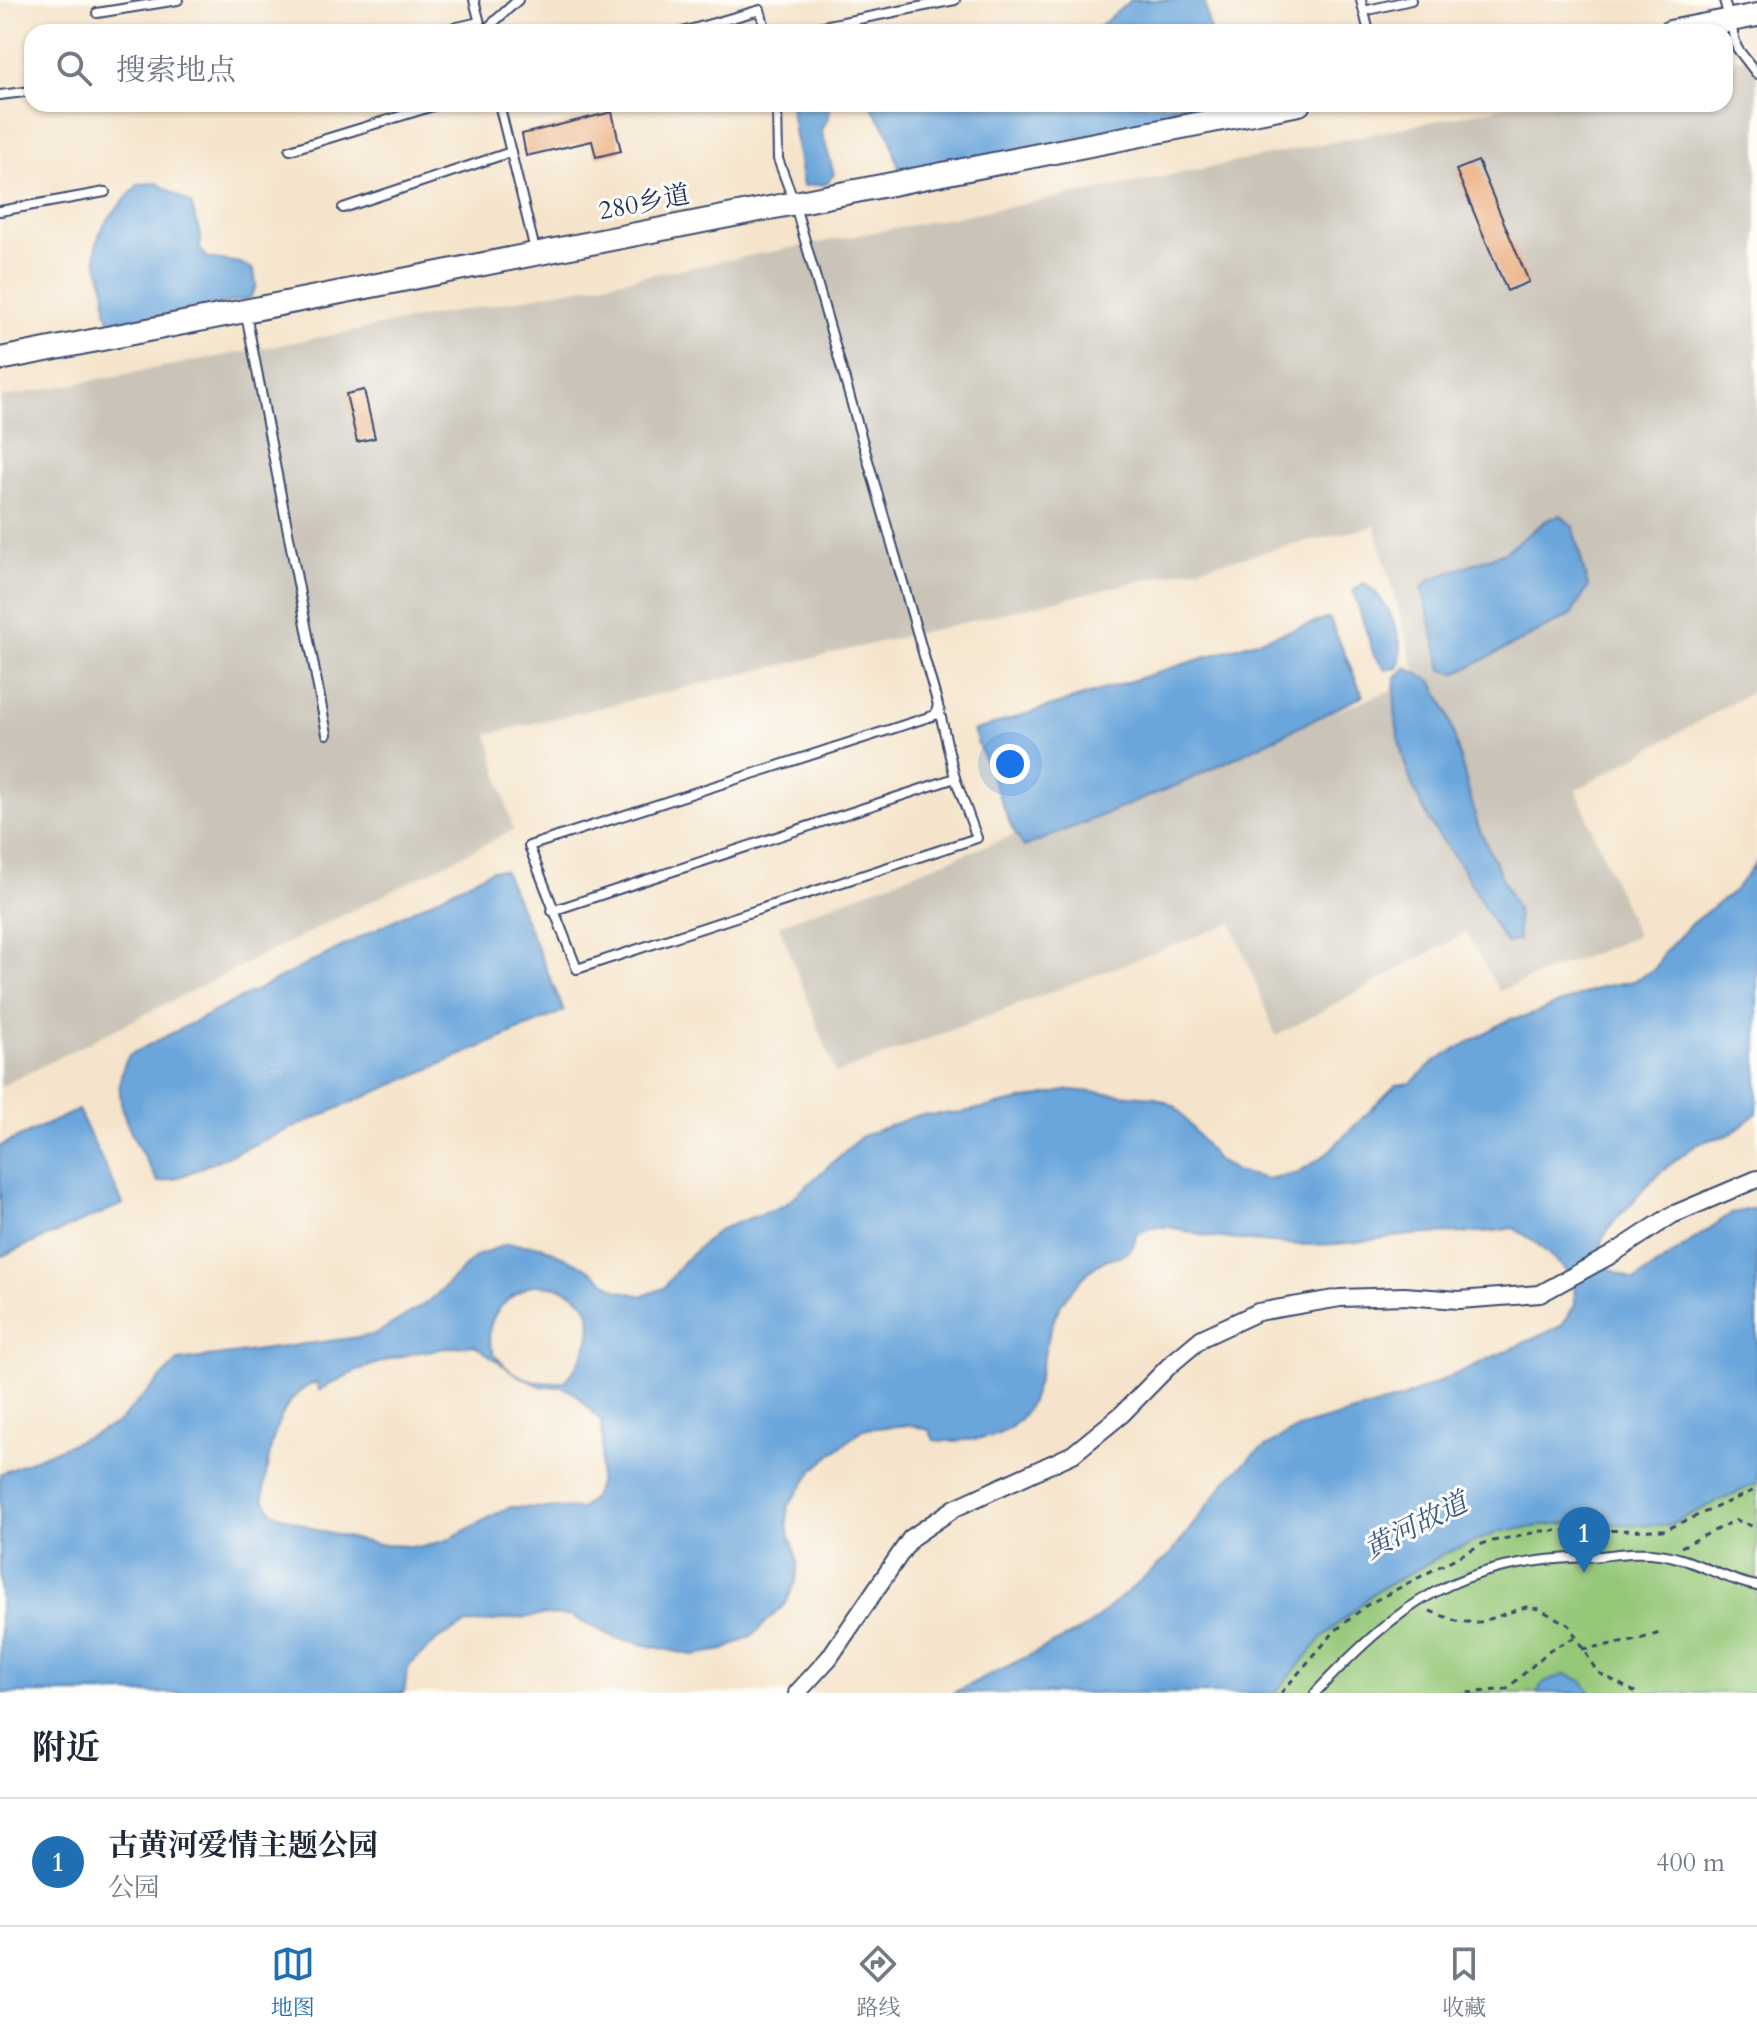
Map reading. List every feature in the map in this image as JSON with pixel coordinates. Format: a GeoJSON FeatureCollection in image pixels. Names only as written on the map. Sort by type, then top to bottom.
{"type":"FeatureCollection","features":[{"type":"Feature","properties":{"kind":"street"},"geometry":{"type":"LineString","coordinates":[[1691,24],[1728,10],[1757,15]]}},
{"type":"Feature","properties":{"kind":"street","name":"280乡道"},"geometry":{"type":"LineString","coordinates":[[0,359],[535,251],[1258,112]]}},
{"type":"Feature","properties":{"kind":"street"},"geometry":{"type":"LineString","coordinates":[[797,1693],[829,1658],[911,1538],[955,1508],[1073,1454],[1122,1414],[1171,1364],[1202,1338],[1258,1312],[1340,1298],[1513,1298],[1540,1294],[1564,1284],[1672,1215],[1757,1179]]}},
{"type":"Feature","properties":{"kind":"lane"},"geometry":{"type":"LineString","coordinates":[[97,13],[178,0]]}},
{"type":"Feature","properties":{"kind":"lane"},"geometry":{"type":"LineString","coordinates":[[474,0],[480,24]]}},
{"type":"Feature","properties":{"kind":"lane"},"geometry":{"type":"LineString","coordinates":[[487,24],[518,0]]}},
{"type":"Feature","properties":{"kind":"lane"},"geometry":{"type":"LineString","coordinates":[[834,24],[955,0]]}},
{"type":"Feature","properties":{"kind":"lane"},"geometry":{"type":"LineString","coordinates":[[1361,0],[1367,24]]}},
{"type":"Feature","properties":{"kind":"lane"},"geometry":{"type":"LineString","coordinates":[[1364,11],[1411,0]]}},
{"type":"Feature","properties":{"kind":"lane"},"geometry":{"type":"LineString","coordinates":[[710,24],[760,10],[764,24]]}},
{"type":"Feature","properties":{"kind":"lane"},"geometry":{"type":"LineString","coordinates":[[1733,31],[1737,48],[1757,74]]}},
{"type":"Feature","properties":{"kind":"lane"},"geometry":{"type":"LineString","coordinates":[[0,95],[24,92]]}},
{"type":"Feature","properties":{"kind":"lane"},"geometry":{"type":"LineString","coordinates":[[290,150],[414,112]]}},
{"type":"Feature","properties":{"kind":"lane"},"geometry":{"type":"LineString","coordinates":[[501,112],[535,251]]}},
{"type":"Feature","properties":{"kind":"lane"},"geometry":{"type":"LineString","coordinates":[[777,112],[778,159],[794,202],[938,705],[955,778],[977,838],[577,969],[529,846],[925,721],[935,715],[938,705]]}},
{"type":"Feature","properties":{"kind":"lane"},"geometry":{"type":"LineString","coordinates":[[343,208],[511,152]]}},
{"type":"Feature","properties":{"kind":"lane"},"geometry":{"type":"LineString","coordinates":[[0,211],[105,192]]}},
{"type":"Feature","properties":{"kind":"lane"},"geometry":{"type":"LineString","coordinates":[[245,309],[327,734]]}},
{"type":"Feature","properties":{"kind":"lane"},"geometry":{"type":"LineString","coordinates":[[552,911],[955,778]]}},
{"type":"Feature","properties":{"kind":"lane"},"geometry":{"type":"LineString","coordinates":[[1315,1693],[1374,1633],[1412,1604],[1440,1587],[1482,1570],[1539,1559],[1658,1553],[1757,1586]]}},
{"type":"Feature","properties":{"kind":"path"},"geometry":{"type":"LineString","coordinates":[[1658,1553],[1681,1547],[1736,1520],[1757,1528]]}},
{"type":"Feature","properties":{"kind":"path"},"geometry":{"type":"LineString","coordinates":[[1401,1585],[1412,1604],[1456,1621],[1477,1623],[1526,1607],[1539,1609],[1569,1625],[1597,1672],[1637,1693]]}},
{"type":"Feature","properties":{"kind":"path"},"geometry":{"type":"LineString","coordinates":[[1582,1649],[1633,1641],[1660,1633]]}},
{"type":"Feature","properties":{"kind":"path"},"geometry":{"type":"LineString","coordinates":[[1467,1693],[1507,1689],[1551,1649],[1577,1637]]}},
{"type":"Feature","properties":{"kind":"shaded area"},"geometry":{"type":"Polygon","coordinates":[[[1757,55],[1757,689],[1576,790],[1637,936],[1499,991],[1466,933],[1276,1036],[1232,923],[836,1074],[779,925],[1418,680],[1375,526],[488,734],[513,830],[0,1087],[0,398],[1118,186],[1479,112],[1733,112],[1733,60],[1757,55]]]}},
{"type":"Feature","properties":{"kind":"green space"},"geometry":{"type":"Polygon","coordinates":[[[1757,1483],[1757,1693],[1275,1693],[1324,1636],[1375,1592],[1446,1553],[1501,1531],[1563,1523],[1668,1525],[1757,1483]]]}},
{"type":"Feature","properties":{"kind":"water"},"geometry":{"type":"Polygon","coordinates":[[[1131,0],[1204,0],[1208,24],[1102,24],[1131,0]]]}},
{"type":"Feature","properties":{"kind":"water"},"geometry":{"type":"Polygon","coordinates":[[[791,112],[829,112],[821,129],[834,174],[826,184],[803,186],[791,112]]]}},
{"type":"Feature","properties":{"kind":"water"},"geometry":{"type":"Polygon","coordinates":[[[875,112],[1208,112],[907,172],[899,169],[890,136],[875,112]]]}},
{"type":"Feature","properties":{"kind":"water"},"geometry":{"type":"Polygon","coordinates":[[[157,183],[191,204],[201,238],[200,249],[207,258],[240,263],[254,270],[256,286],[250,298],[112,326],[106,312],[97,260],[99,235],[110,217],[139,184],[157,183]]]}},
{"type":"Feature","properties":{"kind":"water"},"geometry":{"type":"Polygon","coordinates":[[[1561,515],[1573,527],[1588,587],[1571,615],[1456,674],[1442,670],[1422,588],[1431,579],[1505,552],[1547,520],[1561,515]]]}},
{"type":"Feature","properties":{"kind":"water"},"geometry":{"type":"Polygon","coordinates":[[[1364,583],[1380,598],[1394,621],[1400,646],[1397,668],[1385,670],[1374,655],[1353,591],[1364,583]]]}},
{"type":"Feature","properties":{"kind":"water"},"geometry":{"type":"Polygon","coordinates":[[[1329,618],[1363,696],[1182,783],[1024,847],[1012,828],[973,731],[1329,618]]]}},
{"type":"Feature","properties":{"kind":"water"},"geometry":{"type":"Polygon","coordinates":[[[1406,667],[1433,682],[1448,713],[1478,826],[1517,910],[1518,940],[1506,943],[1462,868],[1430,822],[1407,771],[1398,734],[1395,697],[1395,678],[1406,667]]]}},
{"type":"Feature","properties":{"kind":"water","name":"黄河故道"},"geometry":{"type":"Polygon","coordinates":[[[1757,862],[1757,1113],[1729,1135],[1698,1143],[1657,1175],[1612,1224],[1602,1240],[1599,1263],[1634,1281],[1732,1213],[1757,1208],[1757,1483],[1668,1525],[1563,1523],[1501,1531],[1446,1553],[1375,1592],[1324,1636],[1275,1693],[953,1693],[1087,1627],[1171,1554],[1227,1480],[1255,1453],[1298,1428],[1403,1398],[1561,1326],[1575,1305],[1574,1277],[1534,1241],[1513,1228],[1304,1245],[1212,1237],[1157,1227],[1136,1235],[1128,1252],[1097,1265],[1067,1296],[1055,1316],[1030,1404],[1019,1421],[1001,1433],[976,1439],[945,1441],[934,1440],[929,1430],[911,1425],[863,1429],[815,1468],[788,1507],[787,1526],[798,1562],[796,1581],[786,1603],[753,1635],[724,1650],[692,1655],[616,1638],[571,1616],[545,1615],[466,1624],[437,1640],[408,1667],[404,1693],[0,1693],[0,1474],[115,1425],[178,1361],[374,1335],[431,1300],[476,1256],[507,1244],[541,1246],[587,1268],[617,1290],[643,1296],[664,1288],[682,1263],[718,1230],[785,1205],[862,1136],[918,1115],[958,1113],[1070,1090],[1154,1097],[1175,1106],[1218,1161],[1236,1171],[1266,1179],[1297,1173],[1325,1155],[1396,1085],[1411,1083],[1435,1061],[1510,1019],[1528,1016],[1601,987],[1633,981],[1655,969],[1663,954],[1692,923],[1735,890],[1757,862]],[[532,1285],[506,1301],[493,1319],[489,1337],[494,1353],[506,1367],[523,1377],[543,1382],[565,1381],[587,1347],[591,1331],[590,1316],[584,1303],[572,1293],[555,1287],[532,1285]],[[474,1345],[394,1358],[356,1371],[319,1391],[317,1382],[302,1389],[282,1415],[275,1431],[263,1499],[274,1513],[320,1531],[375,1544],[422,1547],[447,1540],[509,1507],[581,1509],[593,1498],[599,1481],[603,1440],[601,1421],[577,1395],[563,1387],[542,1387],[519,1376],[474,1345]]]}},
{"type":"Feature","properties":{"kind":"water"},"geometry":{"type":"Polygon","coordinates":[[[492,870],[504,870],[564,1011],[177,1178],[158,1182],[133,1136],[121,1104],[122,1071],[129,1055],[492,870]]]}},
{"type":"Feature","properties":{"kind":"water"},"geometry":{"type":"Polygon","coordinates":[[[78,1110],[123,1204],[0,1257],[0,1146],[78,1110]]]}},
{"type":"Feature","properties":{"kind":"water"},"geometry":{"type":"Polygon","coordinates":[[[1565,1674],[1582,1681],[1591,1693],[1536,1693],[1544,1683],[1565,1674]]]}},
{"type":"Feature","properties":{"kind":"building"},"geometry":{"type":"Polygon","coordinates":[[[612,112],[621,151],[596,157],[592,141],[526,156],[522,134],[612,112]]]}},
{"type":"Feature","properties":{"kind":"building"},"geometry":{"type":"Polygon","coordinates":[[[1478,161],[1529,282],[1507,291],[1456,170],[1478,161]]]}},
{"type":"Feature","properties":{"kind":"building"},"geometry":{"type":"Polygon","coordinates":[[[364,390],[375,438],[357,442],[346,394],[364,390]]]}},
{"type":"Feature","properties":{"kind":"place","name":"古黄河爱情主题公园"},"geometry":{"type":"Point","coordinates":[1584,1573]}}]}
